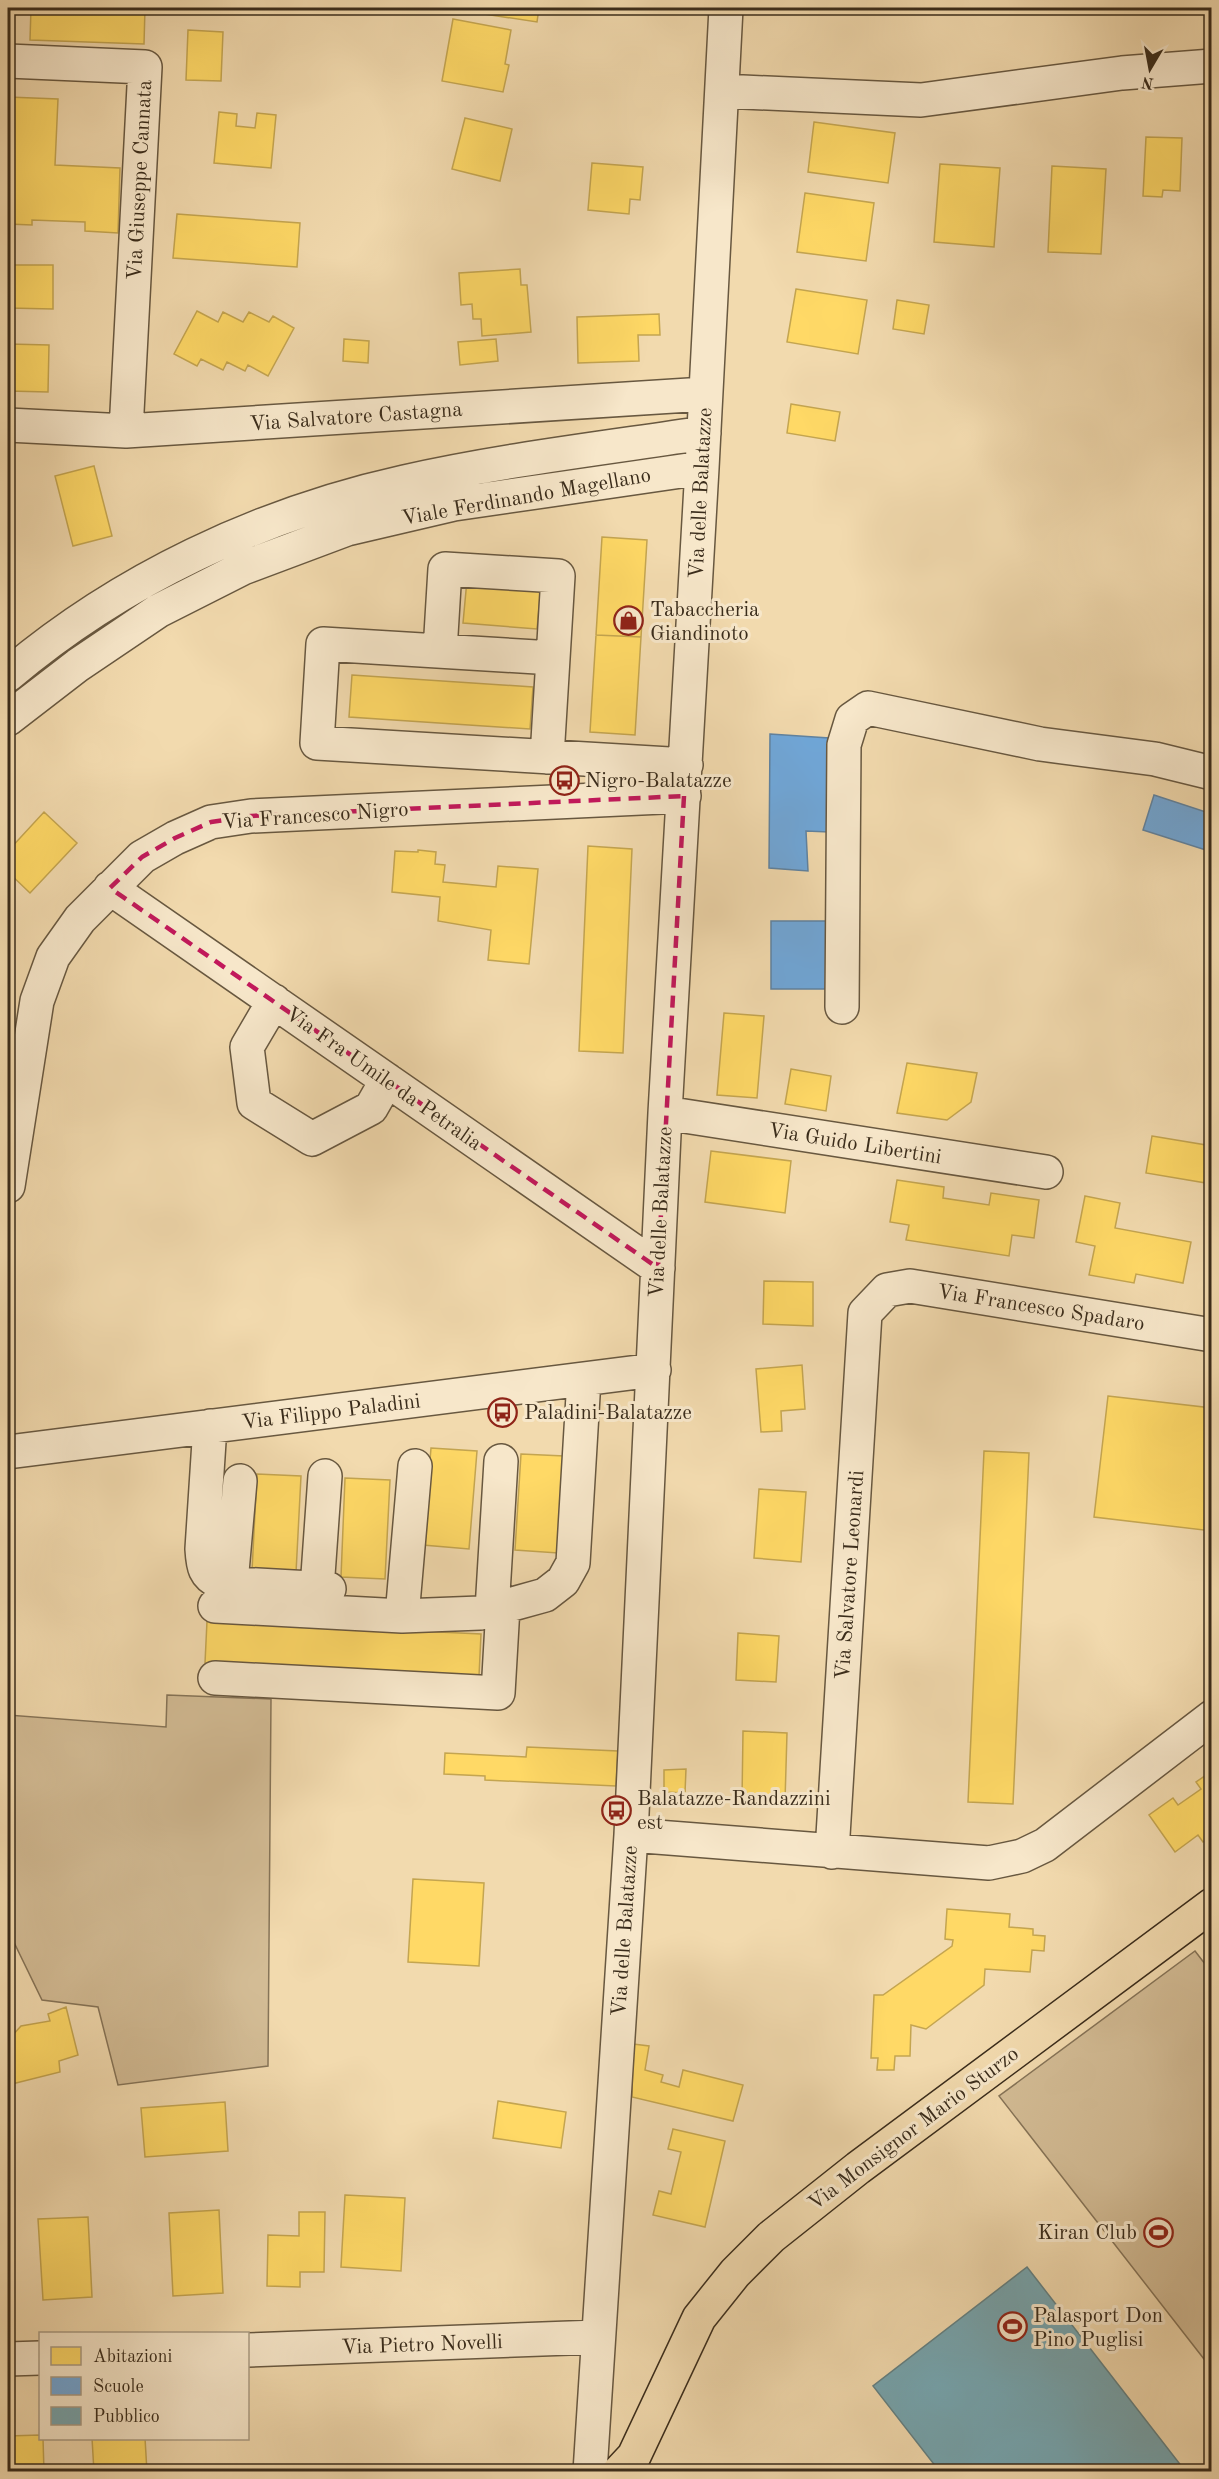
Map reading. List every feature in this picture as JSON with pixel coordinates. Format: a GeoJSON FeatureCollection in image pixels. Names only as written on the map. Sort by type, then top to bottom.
{"type":"FeatureCollection","features":[{"type":"Feature","properties":{"kind":"main road","name":"Via Monsignor Mario Sturzo"},"geometry":{"type":"LineString","coordinates":[[663,2395],[699,2318],[735,2273],[771,2237],[858,2168],[1212,1905]]}},
{"type":"Feature","properties":{"kind":"main road"},"geometry":{"type":"LineString","coordinates":[[619,2472],[634,2456],[663,2395]]}},
{"type":"Feature","properties":{"kind":"main road"},"geometry":{"type":"LineString","coordinates":[[646,2472],[663,2395]]}},
{"type":"Feature","properties":{"kind":"street","name":"Via delle Balatazze"},"geometry":{"type":"LineString","coordinates":[[595,2417],[597,2337],[631,1835],[665,1113],[726,8]]}},
{"type":"Feature","properties":{"kind":"street","name":"Via Giuseppe Cannata"},"geometry":{"type":"LineString","coordinates":[[8,61],[145,67],[126,430]]}},
{"type":"Feature","properties":{"kind":"street"},"geometry":{"type":"LineString","coordinates":[[722,91],[921,100],[1122,74],[1212,66]]}},
{"type":"Feature","properties":{"kind":"street","name":"Via Salvatore Castagna"},"geometry":{"type":"LineString","coordinates":[[8,425],[126,430],[705,394]]}},
{"type":"Feature","properties":{"kind":"street","name":"Viale Ferdinando Magellano"},"geometry":{"type":"LineString","coordinates":[[8,675],[96,611],[193,554],[296,512],[403,482],[544,457],[704,433]]}},
{"type":"Feature","properties":{"kind":"street","name":"Viale Ferdinando Magellano"},"geometry":{"type":"LineString","coordinates":[[8,719],[78,665],[158,611],[243,568],[346,529],[454,504],[702,468]]}},
{"type":"Feature","properties":{"kind":"street"},"geometry":{"type":"LineString","coordinates":[[440,651],[445,569],[558,576],[547,757]]}},
{"type":"Feature","properties":{"kind":"street"},"geometry":{"type":"LineString","coordinates":[[553,658],[323,644],[317,743],[547,757],[685,781]]}},
{"type":"Feature","properties":{"kind":"street"},"geometry":{"type":"LineString","coordinates":[[842,1007],[844,745],[852,719],[868,708],[1040,744],[1155,759],[1212,773]]}},
{"type":"Feature","properties":{"kind":"street","name":"Via Francesco Nigro"},"geometry":{"type":"LineString","coordinates":[[8,1186],[37,1001],[53,957],[80,919],[142,857],[175,838],[211,822],[241,817],[685,781]]}},
{"type":"Feature","properties":{"kind":"street","name":"Via Fra Umile da Petralia"},"geometry":{"type":"LineString","coordinates":[[110,888],[658,1268]]}},
{"type":"Feature","properties":{"kind":"street"},"geometry":{"type":"LineString","coordinates":[[274,1001],[247,1047],[254,1103],[312,1139],[371,1108],[387,1080]]}},
{"type":"Feature","properties":{"kind":"street","name":"Via Guido Libertini"},"geometry":{"type":"LineString","coordinates":[[665,1113],[1046,1172]]}},
{"type":"Feature","properties":{"kind":"street","name":"Via Francesco Spadaro"},"geometry":{"type":"LineString","coordinates":[[874,1301],[887,1290],[910,1286],[1212,1335]]}},
{"type":"Feature","properties":{"kind":"street","name":"Via Salvatore Leonardi"},"geometry":{"type":"LineString","coordinates":[[832,1852],[865,1313],[874,1301]]}},
{"type":"Feature","properties":{"kind":"street","name":"Via Filippo Paladini"},"geometry":{"type":"LineString","coordinates":[[8,1452],[654,1370]]}},
{"type":"Feature","properties":{"kind":"street"},"geometry":{"type":"LineString","coordinates":[[223,1594],[403,1605],[480,1613],[545,1595],[563,1581],[573,1563],[584,1379]]}},
{"type":"Feature","properties":{"kind":"street"},"geometry":{"type":"LineString","coordinates":[[210,1426],[202,1550],[204,1569],[210,1578],[221,1583],[223,1594]]}},
{"type":"Feature","properties":{"kind":"street"},"geometry":{"type":"LineString","coordinates":[[215,1677],[498,1693],[501,1461]]}},
{"type":"Feature","properties":{"kind":"street"},"geometry":{"type":"LineString","coordinates":[[403,1605],[415,1466]]}},
{"type":"Feature","properties":{"kind":"street"},"geometry":{"type":"LineString","coordinates":[[317,1589],[325,1476]]}},
{"type":"Feature","properties":{"kind":"street"},"geometry":{"type":"LineString","coordinates":[[223,1594],[240,1481]]}},
{"type":"Feature","properties":{"kind":"street"},"geometry":{"type":"LineString","coordinates":[[223,1594],[317,1589],[403,1605]]}},
{"type":"Feature","properties":{"kind":"street"},"geometry":{"type":"LineString","coordinates":[[631,1835],[989,1863],[1022,1856],[1045,1845],[1212,1717]]}},
{"type":"Feature","properties":{"kind":"street","name":"Via Pietro Novelli"},"geometry":{"type":"LineString","coordinates":[[249,2350],[597,2337]]}},
{"type":"Feature","properties":{"kind":"street"},"geometry":{"type":"LineString","coordinates":[[8,2359],[39,2358]]}},
{"type":"Feature","properties":{"kind":"street"},"geometry":{"type":"LineString","coordinates":[[590,2472],[595,2417]]}},
{"type":"Feature","properties":{"kind":"street"},"geometry":{"type":"LineString","coordinates":[[595,2417],[610,2472]]}},
{"type":"Feature","properties":{"kind":"highlighted area"},"geometry":{"type":"Polygon","coordinates":[[[684,796],[658,1268],[110,888],[142,857],[175,838],[211,822],[251,816],[684,796]]]}},
{"type":"Feature","properties":{"kind":"shaded area"},"geometry":{"type":"Polygon","coordinates":[[[167,1695],[271,1699],[268,2066],[118,2085],[98,2007],[42,2000],[8,1930],[8,1715],[166,1727],[167,1695]]]}},
{"type":"Feature","properties":{"kind":"shaded area","name":"Kiran Club"},"geometry":{"type":"Polygon","coordinates":[[[1195,1951],[1212,1973],[1211,2368],[999,2096],[1195,1951]]]}},
{"type":"Feature","properties":{"kind":"building: Abitazioni"},"geometry":{"type":"Polygon","coordinates":[[[31,8],[145,8],[144,44],[30,40],[31,8]]]}},
{"type":"Feature","properties":{"kind":"building: Abitazioni"},"geometry":{"type":"Polygon","coordinates":[[[445,8],[539,8],[537,22],[445,8]]]}},
{"type":"Feature","properties":{"kind":"building: Abitazioni"},"geometry":{"type":"Polygon","coordinates":[[[605,8],[633,8],[632,12],[605,8]]]}},
{"type":"Feature","properties":{"kind":"building: Abitazioni"},"geometry":{"type":"Polygon","coordinates":[[[453,19],[511,30],[505,64],[509,65],[503,92],[442,81],[453,19]]]}},
{"type":"Feature","properties":{"kind":"building: Abitazioni"},"geometry":{"type":"Polygon","coordinates":[[[188,30],[223,32],[221,81],[186,80],[188,30]]]}},
{"type":"Feature","properties":{"kind":"building: Abitazioni"},"geometry":{"type":"Polygon","coordinates":[[[8,97],[58,99],[55,165],[120,168],[118,233],[85,231],[85,222],[32,220],[32,225],[8,224],[8,97]]]}},
{"type":"Feature","properties":{"kind":"building: Abitazioni"},"geometry":{"type":"Polygon","coordinates":[[[219,112],[237,114],[236,126],[255,128],[257,113],[276,115],[271,168],[214,163],[219,112]]]}},
{"type":"Feature","properties":{"kind":"building: Abitazioni"},"geometry":{"type":"Polygon","coordinates":[[[465,118],[512,129],[500,181],[452,169],[465,118]]]}},
{"type":"Feature","properties":{"kind":"building: Abitazioni"},"geometry":{"type":"Polygon","coordinates":[[[814,122],[895,133],[888,183],[808,172],[814,122]]]}},
{"type":"Feature","properties":{"kind":"building: Abitazioni"},"geometry":{"type":"Polygon","coordinates":[[[1146,137],[1182,138],[1180,191],[1163,190],[1162,197],[1143,196],[1146,137]]]}},
{"type":"Feature","properties":{"kind":"building: Abitazioni"},"geometry":{"type":"Polygon","coordinates":[[[592,163],[643,167],[640,200],[630,199],[629,214],[588,210],[592,163]]]}},
{"type":"Feature","properties":{"kind":"building: Abitazioni"},"geometry":{"type":"Polygon","coordinates":[[[940,164],[1000,168],[994,247],[934,242],[940,164]]]}},
{"type":"Feature","properties":{"kind":"building: Abitazioni"},"geometry":{"type":"Polygon","coordinates":[[[1052,166],[1106,169],[1101,254],[1048,252],[1052,166]]]}},
{"type":"Feature","properties":{"kind":"building: Abitazioni"},"geometry":{"type":"Polygon","coordinates":[[[805,193],[874,203],[866,261],[797,252],[805,193]]]}},
{"type":"Feature","properties":{"kind":"building: Abitazioni"},"geometry":{"type":"Polygon","coordinates":[[[177,214],[300,223],[297,267],[173,258],[177,214]]]}},
{"type":"Feature","properties":{"kind":"building: Abitazioni"},"geometry":{"type":"Polygon","coordinates":[[[8,265],[53,265],[53,309],[8,308],[8,265]]]}},
{"type":"Feature","properties":{"kind":"building: Abitazioni"},"geometry":{"type":"Polygon","coordinates":[[[520,269],[521,285],[527,285],[531,332],[482,336],[481,319],[473,319],[472,304],[461,305],[459,273],[520,269]]]}},
{"type":"Feature","properties":{"kind":"building: Abitazioni"},"geometry":{"type":"Polygon","coordinates":[[[796,289],[867,300],[858,354],[787,342],[796,289]]]}},
{"type":"Feature","properties":{"kind":"building: Abitazioni"},"geometry":{"type":"Polygon","coordinates":[[[897,300],[929,305],[924,334],[893,329],[897,300]]]}},
{"type":"Feature","properties":{"kind":"building: Abitazioni"},"geometry":{"type":"Polygon","coordinates":[[[197,311],[218,322],[223,312],[243,322],[249,312],[269,322],[273,316],[294,328],[268,376],[248,365],[245,371],[227,362],[223,370],[201,359],[197,366],[174,354],[197,311]]]}},
{"type":"Feature","properties":{"kind":"building: Abitazioni"},"geometry":{"type":"Polygon","coordinates":[[[659,314],[660,335],[638,335],[639,361],[578,363],[577,317],[659,314]]]}},
{"type":"Feature","properties":{"kind":"building: Abitazioni"},"geometry":{"type":"Polygon","coordinates":[[[344,339],[369,341],[368,363],[343,361],[344,339]]]}},
{"type":"Feature","properties":{"kind":"building: Abitazioni"},"geometry":{"type":"Polygon","coordinates":[[[496,339],[498,361],[460,365],[458,342],[496,339]]]}},
{"type":"Feature","properties":{"kind":"building: Abitazioni"},"geometry":{"type":"Polygon","coordinates":[[[8,344],[49,345],[48,392],[8,391],[8,344]]]}},
{"type":"Feature","properties":{"kind":"building: Abitazioni"},"geometry":{"type":"Polygon","coordinates":[[[791,404],[840,412],[835,441],[787,433],[791,404]]]}},
{"type":"Feature","properties":{"kind":"building: Abitazioni"},"geometry":{"type":"Polygon","coordinates":[[[94,466],[112,536],[73,546],[55,476],[94,466]]]}},
{"type":"Feature","properties":{"kind":"building: Abitazioni"},"geometry":{"type":"Polygon","coordinates":[[[602,537],[647,540],[641,637],[596,635],[602,537]]]}},
{"type":"Feature","properties":{"kind":"building: Abitazioni"},"geometry":{"type":"Polygon","coordinates":[[[467,580],[541,586],[537,629],[463,623],[467,580]]]}},
{"type":"Feature","properties":{"kind":"building: Abitazioni"},"geometry":{"type":"Polygon","coordinates":[[[596,635],[641,637],[635,735],[590,732],[596,635]]]}},
{"type":"Feature","properties":{"kind":"building: Abitazioni"},"geometry":{"type":"Polygon","coordinates":[[[352,675],[533,687],[530,729],[349,717],[352,675]]]}},
{"type":"Feature","properties":{"kind":"building: Abitazioni"},"geometry":{"type":"Polygon","coordinates":[[[44,812],[77,843],[30,893],[8,872],[8,851],[44,812]]]}},
{"type":"Feature","properties":{"kind":"building: Abitazioni"},"geometry":{"type":"Polygon","coordinates":[[[588,846],[632,849],[623,1053],[579,1051],[588,846]]]}},
{"type":"Feature","properties":{"kind":"building: Abitazioni"},"geometry":{"type":"Polygon","coordinates":[[[418,850],[436,852],[435,864],[445,865],[443,882],[496,887],[498,866],[538,869],[529,964],[488,960],[491,930],[438,921],[440,897],[392,892],[395,851],[418,852],[418,850]]]}},
{"type":"Feature","properties":{"kind":"building: Abitazioni"},"geometry":{"type":"Polygon","coordinates":[[[724,1013],[764,1016],[757,1098],[717,1095],[724,1013]]]}},
{"type":"Feature","properties":{"kind":"building: Abitazioni"},"geometry":{"type":"Polygon","coordinates":[[[907,1063],[977,1073],[971,1102],[947,1120],[897,1113],[907,1063]]]}},
{"type":"Feature","properties":{"kind":"building: Abitazioni"},"geometry":{"type":"Polygon","coordinates":[[[791,1069],[831,1076],[826,1111],[785,1104],[791,1069]]]}},
{"type":"Feature","properties":{"kind":"building: Abitazioni"},"geometry":{"type":"Polygon","coordinates":[[[1152,1136],[1212,1146],[1212,1184],[1146,1173],[1152,1136]]]}},
{"type":"Feature","properties":{"kind":"building: Abitazioni"},"geometry":{"type":"Polygon","coordinates":[[[711,1151],[791,1161],[785,1213],[705,1202],[711,1151]]]}},
{"type":"Feature","properties":{"kind":"building: Abitazioni"},"geometry":{"type":"Polygon","coordinates":[[[897,1180],[944,1187],[943,1198],[989,1205],[991,1193],[1039,1200],[1034,1238],[1012,1235],[1009,1256],[906,1240],[909,1225],[890,1222],[897,1180]]]}},
{"type":"Feature","properties":{"kind":"building: Abitazioni"},"geometry":{"type":"Polygon","coordinates":[[[1085,1196],[1120,1203],[1115,1228],[1191,1242],[1183,1283],[1136,1274],[1134,1283],[1089,1275],[1095,1246],[1076,1242],[1085,1196]]]}},
{"type":"Feature","properties":{"kind":"building: Abitazioni"},"geometry":{"type":"Polygon","coordinates":[[[764,1281],[813,1282],[813,1326],[763,1324],[764,1281]]]}},
{"type":"Feature","properties":{"kind":"building: Abitazioni"},"geometry":{"type":"Polygon","coordinates":[[[802,1365],[805,1409],[781,1411],[782,1431],[761,1432],[756,1369],[802,1365]]]}},
{"type":"Feature","properties":{"kind":"building: Abitazioni"},"geometry":{"type":"Polygon","coordinates":[[[1108,1396],[1212,1408],[1212,1531],[1094,1517],[1108,1396]]]}},
{"type":"Feature","properties":{"kind":"building: Abitazioni"},"geometry":{"type":"Polygon","coordinates":[[[431,1448],[477,1451],[469,1549],[423,1545],[431,1448]]]}},
{"type":"Feature","properties":{"kind":"building: Abitazioni"},"geometry":{"type":"Polygon","coordinates":[[[984,1451],[1029,1453],[1013,1804],[968,1802],[984,1451]]]}},
{"type":"Feature","properties":{"kind":"building: Abitazioni"},"geometry":{"type":"Polygon","coordinates":[[[521,1454],[564,1456],[558,1553],[515,1550],[521,1454]]]}},
{"type":"Feature","properties":{"kind":"building: Abitazioni"},"geometry":{"type":"Polygon","coordinates":[[[257,1474],[301,1476],[296,1573],[252,1571],[257,1474]]]}},
{"type":"Feature","properties":{"kind":"building: Abitazioni"},"geometry":{"type":"Polygon","coordinates":[[[345,1478],[390,1480],[385,1579],[341,1577],[345,1478]]]}},
{"type":"Feature","properties":{"kind":"building: Abitazioni"},"geometry":{"type":"Polygon","coordinates":[[[759,1489],[806,1492],[801,1562],[754,1558],[759,1489]]]}},
{"type":"Feature","properties":{"kind":"building: Abitazioni"},"geometry":{"type":"Polygon","coordinates":[[[207,1621],[481,1634],[479,1676],[205,1663],[207,1621]]]}},
{"type":"Feature","properties":{"kind":"building: Abitazioni"},"geometry":{"type":"Polygon","coordinates":[[[738,1633],[779,1636],[776,1682],[736,1680],[738,1633]]]}},
{"type":"Feature","properties":{"kind":"building: Abitazioni"},"geometry":{"type":"Polygon","coordinates":[[[743,1731],[787,1733],[785,1801],[742,1800],[743,1731]]]}},
{"type":"Feature","properties":{"kind":"building: Abitazioni"},"geometry":{"type":"Polygon","coordinates":[[[527,1747],[618,1751],[616,1786],[485,1780],[485,1776],[444,1774],[445,1753],[526,1757],[527,1747]]]}},
{"type":"Feature","properties":{"kind":"building: Abitazioni"},"geometry":{"type":"Polygon","coordinates":[[[686,1769],[685,1793],[664,1792],[664,1770],[686,1769]]]}},
{"type":"Feature","properties":{"kind":"building: Abitazioni"},"geometry":{"type":"Polygon","coordinates":[[[1212,1771],[1212,1836],[1203,1842],[1198,1835],[1175,1852],[1149,1815],[1173,1798],[1178,1805],[1201,1789],[1196,1782],[1212,1771]]]}},
{"type":"Feature","properties":{"kind":"building: Abitazioni"},"geometry":{"type":"Polygon","coordinates":[[[413,1879],[484,1883],[479,1966],[408,1962],[413,1879]]]}},
{"type":"Feature","properties":{"kind":"building: Abitazioni"},"geometry":{"type":"Polygon","coordinates":[[[947,1909],[1010,1914],[1009,1927],[1033,1929],[1033,1935],[1045,1936],[1044,1951],[1032,1950],[1030,1972],[985,1969],[984,1985],[926,2029],[911,2025],[910,2056],[895,2056],[894,2070],[877,2070],[878,2058],[871,2058],[874,1995],[883,1995],[952,1946],[953,1940],[945,1939],[947,1909]]]}},
{"type":"Feature","properties":{"kind":"building: Abitazioni"},"geometry":{"type":"Polygon","coordinates":[[[66,2007],[78,2055],[59,2061],[60,2072],[8,2085],[8,2032],[11,2037],[21,2026],[50,2021],[48,2014],[66,2007]]]}},
{"type":"Feature","properties":{"kind":"building: Abitazioni"},"geometry":{"type":"Polygon","coordinates":[[[633,2044],[649,2046],[645,2070],[663,2075],[661,2082],[679,2087],[683,2070],[743,2085],[733,2121],[632,2097],[633,2044]]]}},
{"type":"Feature","properties":{"kind":"building: Abitazioni"},"geometry":{"type":"Polygon","coordinates":[[[498,2101],[566,2112],[561,2148],[493,2138],[498,2101]]]}},
{"type":"Feature","properties":{"kind":"building: Abitazioni"},"geometry":{"type":"Polygon","coordinates":[[[225,2102],[228,2151],[145,2157],[141,2108],[225,2102]]]}},
{"type":"Feature","properties":{"kind":"building: Abitazioni"},"geometry":{"type":"Polygon","coordinates":[[[673,2129],[725,2141],[705,2227],[653,2215],[659,2191],[671,2194],[681,2152],[668,2149],[673,2129]]]}},
{"type":"Feature","properties":{"kind":"building: Abitazioni"},"geometry":{"type":"Polygon","coordinates":[[[345,2195],[405,2198],[401,2271],[341,2267],[345,2195]]]}},
{"type":"Feature","properties":{"kind":"building: Abitazioni"},"geometry":{"type":"Polygon","coordinates":[[[219,2210],[223,2293],[173,2296],[169,2213],[219,2210]]]}},
{"type":"Feature","properties":{"kind":"building: Abitazioni"},"geometry":{"type":"Polygon","coordinates":[[[299,2212],[325,2212],[324,2272],[300,2272],[300,2287],[267,2286],[268,2235],[299,2236],[299,2212]]]}},
{"type":"Feature","properties":{"kind":"building: Abitazioni"},"geometry":{"type":"Polygon","coordinates":[[[88,2217],[92,2297],[43,2300],[38,2219],[88,2217]]]}},
{"type":"Feature","properties":{"kind":"building: Abitazioni"},"geometry":{"type":"Polygon","coordinates":[[[39,2435],[39,2440],[43,2440],[44,2472],[8,2472],[8,2436],[39,2435]]]}},
{"type":"Feature","properties":{"kind":"building: Abitazioni"},"geometry":{"type":"Polygon","coordinates":[[[92,2440],[145,2440],[147,2472],[94,2472],[92,2440]]]}},
{"type":"Feature","properties":{"kind":"building: Abitazioni"},"geometry":{"type":"Polygon","coordinates":[[[328,2467],[374,2469],[374,2472],[327,2472],[328,2467]]]}},
{"type":"Feature","properties":{"kind":"building: Scuole"},"geometry":{"type":"Polygon","coordinates":[[[770,734],[829,738],[829,832],[806,831],[808,871],[769,868],[770,734]]]}},
{"type":"Feature","properties":{"kind":"building: Scuole"},"geometry":{"type":"Polygon","coordinates":[[[1154,795],[1212,814],[1212,852],[1143,830],[1154,795]]]}},
{"type":"Feature","properties":{"kind":"building: Scuole"},"geometry":{"type":"Polygon","coordinates":[[[771,921],[831,921],[832,989],[771,989],[771,921]]]}},
{"type":"Feature","properties":{"kind":"building: Pubblico","name":"Palasport Don Pino Puglisi"},"geometry":{"type":"Polygon","coordinates":[[[1027,2267],[1186,2472],[940,2472],[873,2386],[1027,2267]]]}},
{"type":"Feature","properties":{"kind":"place","name":"Tabaccheria Giandinoto"},"geometry":{"type":"Point","coordinates":[629,621]}},
{"type":"Feature","properties":{"kind":"place","name":"Nigro-Balatazze"},"geometry":{"type":"Point","coordinates":[564,780]}},
{"type":"Feature","properties":{"kind":"place","name":"Paladini-Balatazze"},"geometry":{"type":"Point","coordinates":[503,1412]}},
{"type":"Feature","properties":{"kind":"place","name":"Balatazze-Randazzini est"},"geometry":{"type":"Point","coordinates":[616,1810]}},
{"type":"Feature","properties":{"kind":"place","name":"Kiran Club"},"geometry":{"type":"Point","coordinates":[1158,2232]}},
{"type":"Feature","properties":{"kind":"place","name":"Palasport Don Pino Puglisi"},"geometry":{"type":"Point","coordinates":[1012,2327]}}]}
